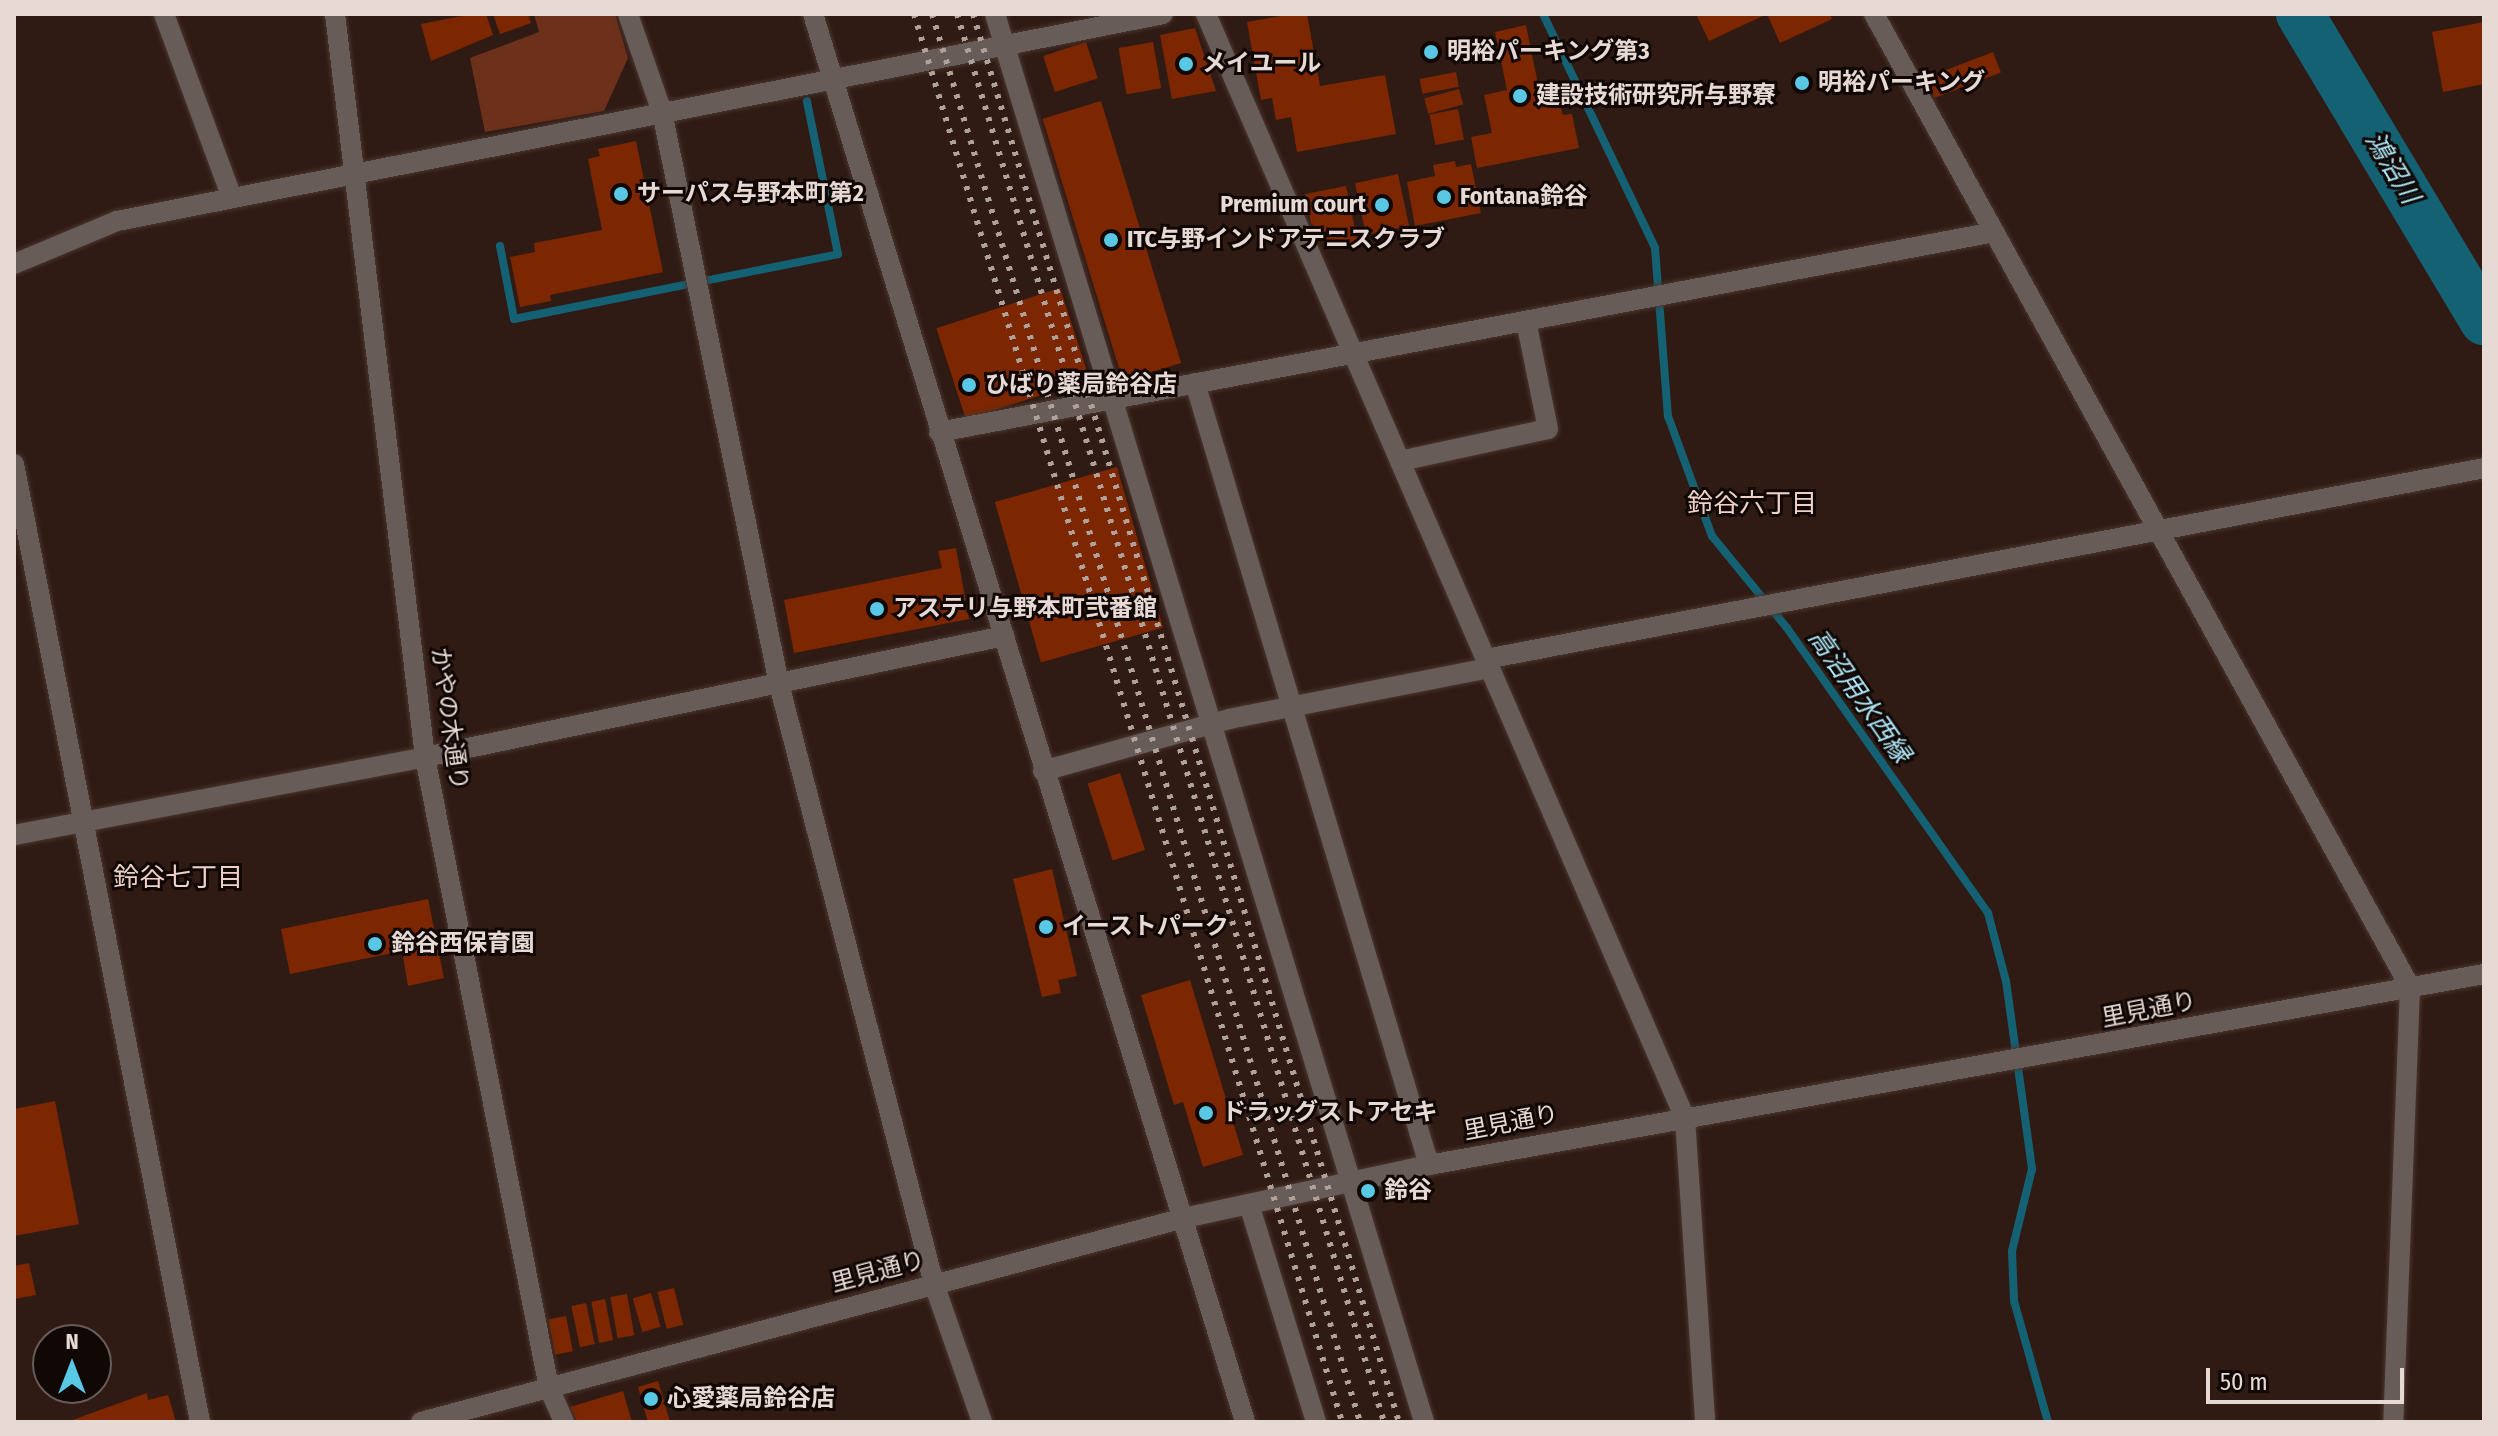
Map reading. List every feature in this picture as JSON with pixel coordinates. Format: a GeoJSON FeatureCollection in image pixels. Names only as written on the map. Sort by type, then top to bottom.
{"type":"FeatureCollection","features":[{"type":"Feature","properties":{"kind":"street"},"geometry":{"type":"LineString","coordinates":[[164,14],[232,198]]}},
{"type":"Feature","properties":{"kind":"street","name":"かやの木通り"},"geometry":{"type":"LineString","coordinates":[[335,14],[425,757],[549,1388],[564,1422]]}},
{"type":"Feature","properties":{"kind":"street"},"geometry":{"type":"LineString","coordinates":[[628,14],[662,112],[779,684],[934,1284],[982,1422]]}},
{"type":"Feature","properties":{"kind":"street"},"geometry":{"type":"LineString","coordinates":[[813,14],[1245,1422]]}},
{"type":"Feature","properties":{"kind":"street"},"geometry":{"type":"LineString","coordinates":[[995,14],[1424,1422]]}},
{"type":"Feature","properties":{"kind":"street"},"geometry":{"type":"LineString","coordinates":[[14,264],[117,221],[662,112],[833,82],[1163,14]]}},
{"type":"Feature","properties":{"kind":"street"},"geometry":{"type":"LineString","coordinates":[[1206,14],[1685,1118],[1705,1422]]}},
{"type":"Feature","properties":{"kind":"street"},"geometry":{"type":"LineString","coordinates":[[1874,14],[2410,987],[2393,1422]]}},
{"type":"Feature","properties":{"kind":"street"},"geometry":{"type":"LineString","coordinates":[[939,432],[1994,232]]}},
{"type":"Feature","properties":{"kind":"street"},"geometry":{"type":"LineString","coordinates":[[1400,461],[1548,429],[1526,321]]}},
{"type":"Feature","properties":{"kind":"street"},"geometry":{"type":"LineString","coordinates":[[1195,383],[1429,1165]]}},
{"type":"Feature","properties":{"kind":"street"},"geometry":{"type":"LineString","coordinates":[[14,464],[200,1422]]}},
{"type":"Feature","properties":{"kind":"street"},"geometry":{"type":"LineString","coordinates":[[1043,771],[1211,724],[1291,710],[1488,663],[1749,608],[2484,468]]}},
{"type":"Feature","properties":{"kind":"street"},"geometry":{"type":"LineString","coordinates":[[14,835],[85,824],[425,757],[1004,636]]}},
{"type":"Feature","properties":{"kind":"street","name":"里見通り"},"geometry":{"type":"LineString","coordinates":[[421,1422],[1184,1218],[1429,1165],[2484,974]]}},
{"type":"Feature","properties":{"kind":"street"},"geometry":{"type":"LineString","coordinates":[[1249,1204],[1316,1422]]}},
{"type":"Feature","properties":{"kind":"shaded area"},"geometry":{"type":"Polygon","coordinates":[[[534,14],[615,14],[628,58],[604,111],[485,132],[470,58],[539,32],[534,14]]]}},
{"type":"Feature","properties":{"kind":"building"},"geometry":{"type":"Polygon","coordinates":[[[486,14],[493,35],[431,61],[421,24],[486,14]]]}},
{"type":"Feature","properties":{"kind":"building"},"geometry":{"type":"Polygon","coordinates":[[[493,14],[528,14],[531,23],[500,34],[493,14]]]}},
{"type":"Feature","properties":{"kind":"building"},"geometry":{"type":"Polygon","coordinates":[[[1307,14],[1320,86],[1385,75],[1396,134],[1297,152],[1291,117],[1276,120],[1272,98],[1261,100],[1247,22],[1307,14]]]}},
{"type":"Feature","properties":{"kind":"building"},"geometry":{"type":"Polygon","coordinates":[[[1696,14],[1767,14],[1709,41],[1696,14]]]}},
{"type":"Feature","properties":{"kind":"building"},"geometry":{"type":"Polygon","coordinates":[[[1767,14],[1830,14],[1832,19],[1780,43],[1767,14]]]}},
{"type":"Feature","properties":{"kind":"building"},"geometry":{"type":"Polygon","coordinates":[[[2484,22],[2484,84],[2443,92],[2432,32],[2484,22]]]}},
{"type":"Feature","properties":{"kind":"building","name":"建設技術研究所与野寮"},"geometry":{"type":"Polygon","coordinates":[[[1526,25],[1538,84],[1552,81],[1563,115],[1572,114],[1579,148],[1477,168],[1471,137],[1492,133],[1484,95],[1507,90],[1495,32],[1526,25]]]}},
{"type":"Feature","properties":{"kind":"building","name":"メイユール"},"geometry":{"type":"Polygon","coordinates":[[[1195,28],[1216,91],[1172,99],[1160,35],[1195,28]]]}},
{"type":"Feature","properties":{"kind":"building"},"geometry":{"type":"Polygon","coordinates":[[[1086,42],[1098,78],[1055,92],[1043,56],[1086,42]]]}},
{"type":"Feature","properties":{"kind":"building"},"geometry":{"type":"Polygon","coordinates":[[[1153,42],[1161,88],[1127,94],[1119,48],[1153,42]]]}},
{"type":"Feature","properties":{"kind":"building"},"geometry":{"type":"Polygon","coordinates":[[[1993,52],[2001,73],[1935,98],[1927,77],[1993,52]]]}},
{"type":"Feature","properties":{"kind":"building"},"geometry":{"type":"Polygon","coordinates":[[[1456,72],[1459,87],[1423,94],[1420,79],[1456,72]]]}},
{"type":"Feature","properties":{"kind":"building"},"geometry":{"type":"Polygon","coordinates":[[[1459,89],[1463,104],[1428,114],[1424,98],[1459,89]]]}},
{"type":"Feature","properties":{"kind":"building"},"geometry":{"type":"Polygon","coordinates":[[[1101,101],[1181,363],[1123,381],[1043,119],[1101,101]]]}},
{"type":"Feature","properties":{"kind":"building"},"geometry":{"type":"Polygon","coordinates":[[[1458,109],[1464,139],[1435,145],[1430,115],[1458,109]]]}},
{"type":"Feature","properties":{"kind":"building","name":"サーパス与野本町第2"},"geometry":{"type":"Polygon","coordinates":[[[636,141],[663,272],[550,295],[551,301],[520,307],[510,257],[535,252],[534,243],[602,230],[588,159],[600,156],[598,149],[636,141]]]}},
{"type":"Feature","properties":{"kind":"building","name":"Fontana鈴谷"},"geometry":{"type":"Polygon","coordinates":[[[1455,161],[1456,167],[1471,164],[1481,213],[1415,226],[1407,182],[1435,176],[1433,165],[1455,161]]]}},
{"type":"Feature","properties":{"kind":"building","name":"Premium court"},"geometry":{"type":"Polygon","coordinates":[[[1398,174],[1409,226],[1366,235],[1355,183],[1398,174]]]}},
{"type":"Feature","properties":{"kind":"building"},"geometry":{"type":"Polygon","coordinates":[[[1346,186],[1358,243],[1325,249],[1322,235],[1311,223],[1305,194],[1346,186]]]}},
{"type":"Feature","properties":{"kind":"building"},"geometry":{"type":"Polygon","coordinates":[[[1060,288],[1090,379],[966,419],[936,328],[1060,288]]]}},
{"type":"Feature","properties":{"kind":"building"},"geometry":{"type":"Polygon","coordinates":[[[1117,467],[1163,628],[1041,663],[995,502],[1117,467]]]}},
{"type":"Feature","properties":{"kind":"building","name":"アステリ与野本町弐番館"},"geometry":{"type":"Polygon","coordinates":[[[956,548],[969,619],[794,653],[784,600],[942,568],[938,551],[956,548]]]}},
{"type":"Feature","properties":{"kind":"building"},"geometry":{"type":"Polygon","coordinates":[[[1120,773],[1145,850],[1113,861],[1088,784],[1120,773]]]}},
{"type":"Feature","properties":{"kind":"building","name":"イーストパーク"},"geometry":{"type":"Polygon","coordinates":[[[1052,869],[1077,976],[1058,980],[1061,993],[1042,997],[1013,879],[1052,869]]]}},
{"type":"Feature","properties":{"kind":"building"},"geometry":{"type":"Polygon","coordinates":[[[428,899],[444,978],[408,986],[402,951],[290,974],[281,929],[428,899]]]}},
{"type":"Feature","properties":{"kind":"building"},"geometry":{"type":"Polygon","coordinates":[[[1190,980],[1243,1155],[1203,1167],[1183,1102],[1174,1105],[1141,995],[1190,980]]]}},
{"type":"Feature","properties":{"kind":"building"},"geometry":{"type":"Polygon","coordinates":[[[55,1101],[79,1224],[14,1236],[14,1109],[55,1101]]]}},
{"type":"Feature","properties":{"kind":"building"},"geometry":{"type":"Polygon","coordinates":[[[29,1263],[36,1295],[14,1299],[14,1266],[29,1263]]]}},
{"type":"Feature","properties":{"kind":"building"},"geometry":{"type":"Polygon","coordinates":[[[674,1288],[683,1325],[667,1329],[658,1292],[674,1288]]]}},
{"type":"Feature","properties":{"kind":"building"},"geometry":{"type":"Polygon","coordinates":[[[651,1293],[661,1327],[642,1332],[633,1298],[651,1293]]]}},
{"type":"Feature","properties":{"kind":"building"},"geometry":{"type":"Polygon","coordinates":[[[627,1294],[634,1335],[618,1338],[610,1297],[627,1294]]]}},
{"type":"Feature","properties":{"kind":"building"},"geometry":{"type":"Polygon","coordinates":[[[605,1299],[613,1340],[599,1343],[591,1302],[605,1299]]]}},
{"type":"Feature","properties":{"kind":"building"},"geometry":{"type":"Polygon","coordinates":[[[586,1303],[595,1344],[580,1347],[571,1306],[586,1303]]]}},
{"type":"Feature","properties":{"kind":"building"},"geometry":{"type":"Polygon","coordinates":[[[566,1316],[573,1351],[555,1355],[548,1319],[566,1316]]]}},
{"type":"Feature","properties":{"kind":"building"},"geometry":{"type":"Polygon","coordinates":[[[658,1381],[670,1422],[648,1422],[638,1387],[658,1381]]]}},
{"type":"Feature","properties":{"kind":"building"},"geometry":{"type":"Polygon","coordinates":[[[623,1391],[632,1422],[577,1422],[570,1407],[623,1391]]]}},
{"type":"Feature","properties":{"kind":"building"},"geometry":{"type":"Polygon","coordinates":[[[147,1393],[148,1400],[168,1395],[176,1422],[67,1422],[147,1393]]]}},
{"type":"Feature","properties":{"kind":"waterway","name":"高沼用水西縁"},"geometry":{"type":"LineString","coordinates":[[1543,14],[1655,248],[1668,416],[1712,536],[1787,628],[1988,913],[2006,981],[2032,1169],[2012,1251],[2014,1301],[2048,1422]]}},
{"type":"Feature","properties":{"kind":"waterway","name":"鴻沼川"},"geometry":{"type":"LineString","coordinates":[[2300,14],[2484,321]]}},
{"type":"Feature","properties":{"kind":"waterway"},"geometry":{"type":"LineString","coordinates":[[500,246],[514,319],[838,254],[807,101]]}},
{"type":"Feature","properties":{"kind":"railway"},"geometry":{"type":"LineString","coordinates":[[914,14],[1342,1422]]}},
{"type":"Feature","properties":{"kind":"railway"},"geometry":{"type":"LineString","coordinates":[[932,14],[1360,1422]]}},
{"type":"Feature","properties":{"kind":"railway"},"geometry":{"type":"LineString","coordinates":[[957,14],[1384,1422]]}},
{"type":"Feature","properties":{"kind":"railway"},"geometry":{"type":"LineString","coordinates":[[973,14],[1399,1422]]}},
{"type":"Feature","properties":{"kind":"place","name":"明裕パーキング第3"},"geometry":{"type":"Point","coordinates":[1431,52]}},
{"type":"Feature","properties":{"kind":"place","name":"メイユール"},"geometry":{"type":"Point","coordinates":[1186,64]}},
{"type":"Feature","properties":{"kind":"place","name":"明裕パーキング"},"geometry":{"type":"Point","coordinates":[1802,83]}},
{"type":"Feature","properties":{"kind":"place","name":"建設技術研究所与野寮"},"geometry":{"type":"Point","coordinates":[1520,96]}},
{"type":"Feature","properties":{"kind":"place","name":"サーパス与野本町第2"},"geometry":{"type":"Point","coordinates":[621,194]}},
{"type":"Feature","properties":{"kind":"place","name":"Fontana鈴谷"},"geometry":{"type":"Point","coordinates":[1444,197]}},
{"type":"Feature","properties":{"kind":"place","name":"Premium court"},"geometry":{"type":"Point","coordinates":[1382,205]}},
{"type":"Feature","properties":{"kind":"place","name":"ITC与野インドアテニスクラブ"},"geometry":{"type":"Point","coordinates":[1111,240]}},
{"type":"Feature","properties":{"kind":"place","name":"ひばり薬局鈴谷店"},"geometry":{"type":"Point","coordinates":[969,385]}},
{"type":"Feature","properties":{"kind":"place","name":"アステリ与野本町弐番館"},"geometry":{"type":"Point","coordinates":[877,609]}},
{"type":"Feature","properties":{"kind":"place","name":"イーストパーク"},"geometry":{"type":"Point","coordinates":[1046,927]}},
{"type":"Feature","properties":{"kind":"place","name":"鈴谷西保育園"},"geometry":{"type":"Point","coordinates":[375,944]}},
{"type":"Feature","properties":{"kind":"place","name":"ドラッグストアセキ"},"geometry":{"type":"Point","coordinates":[1206,1113]}},
{"type":"Feature","properties":{"kind":"place","name":"鈴谷"},"geometry":{"type":"Point","coordinates":[1368,1191]}},
{"type":"Feature","properties":{"kind":"place","name":"心愛薬局鈴谷店"},"geometry":{"type":"Point","coordinates":[651,1399]}},
{"type":"Feature","properties":{"kind":"district","name":"鈴谷六丁目"},"geometry":{"type":"Point","coordinates":[1752,504]}},
{"type":"Feature","properties":{"kind":"district","name":"鈴谷七丁目"},"geometry":{"type":"Point","coordinates":[178,878]}}]}
